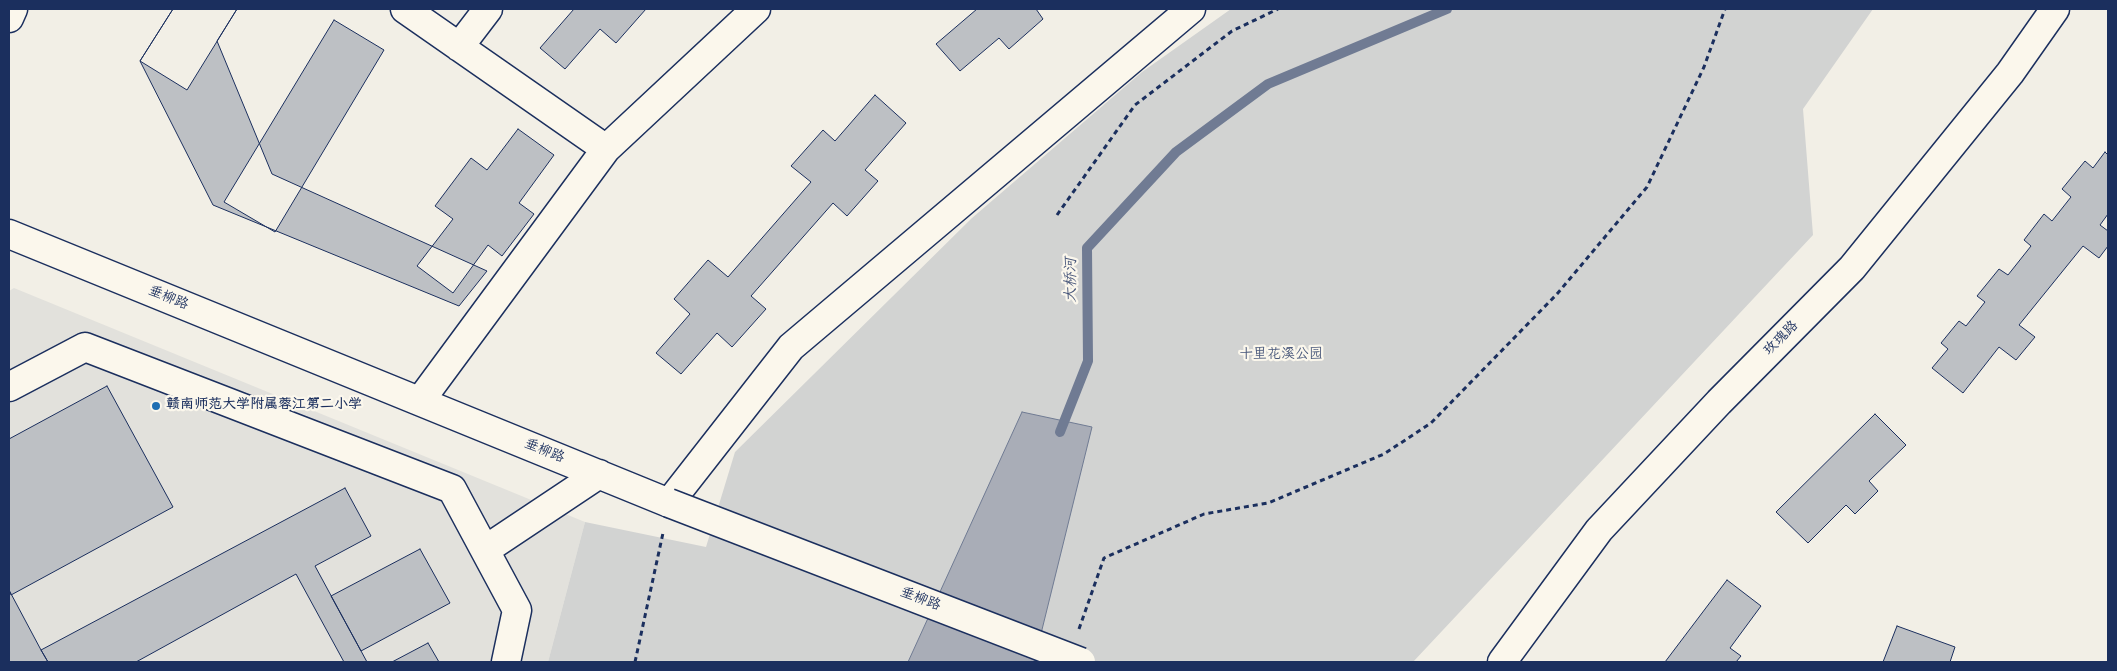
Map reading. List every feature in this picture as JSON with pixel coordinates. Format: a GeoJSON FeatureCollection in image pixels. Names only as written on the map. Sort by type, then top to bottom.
{"type":"FeatureCollection","features":[{"type":"Feature","properties":{"kind":"street"},"geometry":{"type":"LineString","coordinates":[[9,18],[13,9]]}},
{"type":"Feature","properties":{"kind":"street"},"geometry":{"type":"LineString","coordinates":[[405,9],[606,149]]}},
{"type":"Feature","properties":{"kind":"street"},"geometry":{"type":"LineString","coordinates":[[459,47],[488,9]]}},
{"type":"Feature","properties":{"kind":"street"},"geometry":{"type":"LineString","coordinates":[[420,401],[606,149],[756,9]]}},
{"type":"Feature","properties":{"kind":"street"},"geometry":{"type":"LineString","coordinates":[[669,503],[791,346],[1191,9]]}},
{"type":"Feature","properties":{"kind":"street","name":"玫瑰路"},"geometry":{"type":"LineString","coordinates":[[1502,662],[1600,530],[1719,402],[1852,268],[2010,73],[2055,9]]}},
{"type":"Feature","properties":{"kind":"street","name":"垂柳路"},"geometry":{"type":"LineString","coordinates":[[9,234],[669,503],[1079,649]]}},
{"type":"Feature","properties":{"kind":"street"},"geometry":{"type":"LineString","coordinates":[[9,387],[85,347],[452,489],[517,610],[506,662]]}},
{"type":"Feature","properties":{"kind":"street"},"geometry":{"type":"LineString","coordinates":[[485,550],[599,474]]}},
{"type":"Feature","properties":{"kind":"path"},"geometry":{"type":"LineString","coordinates":[[1057,215],[1135,105],[1232,31],[1278,9]]}},
{"type":"Feature","properties":{"kind":"path"},"geometry":{"type":"LineString","coordinates":[[1079,649],[1104,558],[1204,514],[1268,503],[1384,454],[1431,423],[1557,294],[1647,187],[1704,67],[1724,9]]}},
{"type":"Feature","properties":{"kind":"path"},"geometry":{"type":"LineString","coordinates":[[635,662],[669,503]]}},
{"type":"Feature","properties":{"kind":"shaded area","name":"赣南师范大学附属蓉江第二小学"},"geometry":{"type":"Polygon","coordinates":[[[14,288],[585,522],[548,662],[9,662],[9,291],[14,288]]]}},
{"type":"Feature","properties":{"kind":"shaded area"},"geometry":{"type":"Polygon","coordinates":[[[1022,412],[1092,427],[1034,662],[908,662],[1022,412]]]}},
{"type":"Feature","properties":{"kind":"green space","name":"十里花溪公园"},"geometry":{"type":"Polygon","coordinates":[[[1231,9],[1873,9],[1803,109],[1813,235],[1413,662],[548,662],[585,522],[706,547],[735,452],[972,218],[1142,72],[1231,9]]]}},
{"type":"Feature","properties":{"kind":"building"},"geometry":{"type":"Polygon","coordinates":[[[173,9],[237,9],[187,90],[140,61],[173,9]]]}},
{"type":"Feature","properties":{"kind":"building"},"geometry":{"type":"Polygon","coordinates":[[[173,9],[237,9],[217,41],[272,174],[487,271],[459,306],[213,205],[140,61],[173,9]]]}},
{"type":"Feature","properties":{"kind":"building"},"geometry":{"type":"Polygon","coordinates":[[[574,9],[646,9],[616,43],[600,29],[565,69],[540,48],[574,9]]]}},
{"type":"Feature","properties":{"kind":"building"},"geometry":{"type":"Polygon","coordinates":[[[977,9],[1036,9],[1043,19],[1009,49],[999,38],[960,71],[936,44],[977,9]]]}},
{"type":"Feature","properties":{"kind":"building"},"geometry":{"type":"Polygon","coordinates":[[[334,20],[384,50],[275,232],[224,202],[334,20]]]}},
{"type":"Feature","properties":{"kind":"building"},"geometry":{"type":"Polygon","coordinates":[[[875,95],[906,123],[865,170],[878,181],[847,216],[833,203],[751,296],[766,309],[732,347],[717,333],[681,374],[656,353],[690,314],[674,299],[708,260],[728,277],[811,182],[791,166],[823,130],[835,141],[875,95]]]}},
{"type":"Feature","properties":{"kind":"building"},"geometry":{"type":"Polygon","coordinates":[[[518,129],[554,155],[519,203],[534,214],[502,256],[488,245],[453,293],[417,266],[453,219],[435,206],[471,158],[487,170],[518,129]]]}},
{"type":"Feature","properties":{"kind":"building"},"geometry":{"type":"Polygon","coordinates":[[[2105,152],[2108,155],[2108,214],[2100,225],[2108,231],[2108,246],[2099,258],[2083,246],[2019,325],[2035,337],[2016,360],[1999,347],[1963,393],[1932,368],[1948,349],[1941,343],[1959,321],[1966,326],[1985,302],[1977,296],[1999,269],[2008,275],[2031,246],[2024,240],[2044,214],[2052,221],[2071,197],[2062,189],[2085,161],[2093,168],[2105,152]]]}},
{"type":"Feature","properties":{"kind":"building"},"geometry":{"type":"Polygon","coordinates":[[[107,386],[173,507],[11,595],[9,590],[9,439],[107,386]]]}},
{"type":"Feature","properties":{"kind":"building"},"geometry":{"type":"Polygon","coordinates":[[[1875,414],[1906,445],[1869,481],[1878,491],[1855,514],[1846,505],[1808,543],[1776,512],[1875,414]]]}},
{"type":"Feature","properties":{"kind":"building"},"geometry":{"type":"Polygon","coordinates":[[[345,488],[371,536],[315,566],[367,662],[344,662],[296,574],[136,662],[48,662],[41,650],[345,488]]]}},
{"type":"Feature","properties":{"kind":"building"},"geometry":{"type":"Polygon","coordinates":[[[420,549],[450,603],[361,651],[331,596],[420,549]]]}},
{"type":"Feature","properties":{"kind":"building"},"geometry":{"type":"Polygon","coordinates":[[[1727,580],[1761,606],[1730,648],[1741,656],[1736,662],[1665,662],[1727,580]]]}},
{"type":"Feature","properties":{"kind":"building"},"geometry":{"type":"Polygon","coordinates":[[[9,590],[41,650],[48,662],[9,662],[9,590]]]}},
{"type":"Feature","properties":{"kind":"building"},"geometry":{"type":"Polygon","coordinates":[[[1897,626],[1955,647],[1950,662],[1883,662],[1897,626]]]}},
{"type":"Feature","properties":{"kind":"building"},"geometry":{"type":"Polygon","coordinates":[[[428,643],[439,662],[392,662],[428,643]]]}},
{"type":"Feature","properties":{"kind":"waterway","name":"大桥河"},"geometry":{"type":"LineString","coordinates":[[1060,432],[1088,361],[1087,248],[1176,152],[1268,84],[1447,9]]}},
{"type":"Feature","properties":{"kind":"place","name":"赣南师范大学附属蓉江第二小学"},"geometry":{"type":"Point","coordinates":[156,406]}}]}
